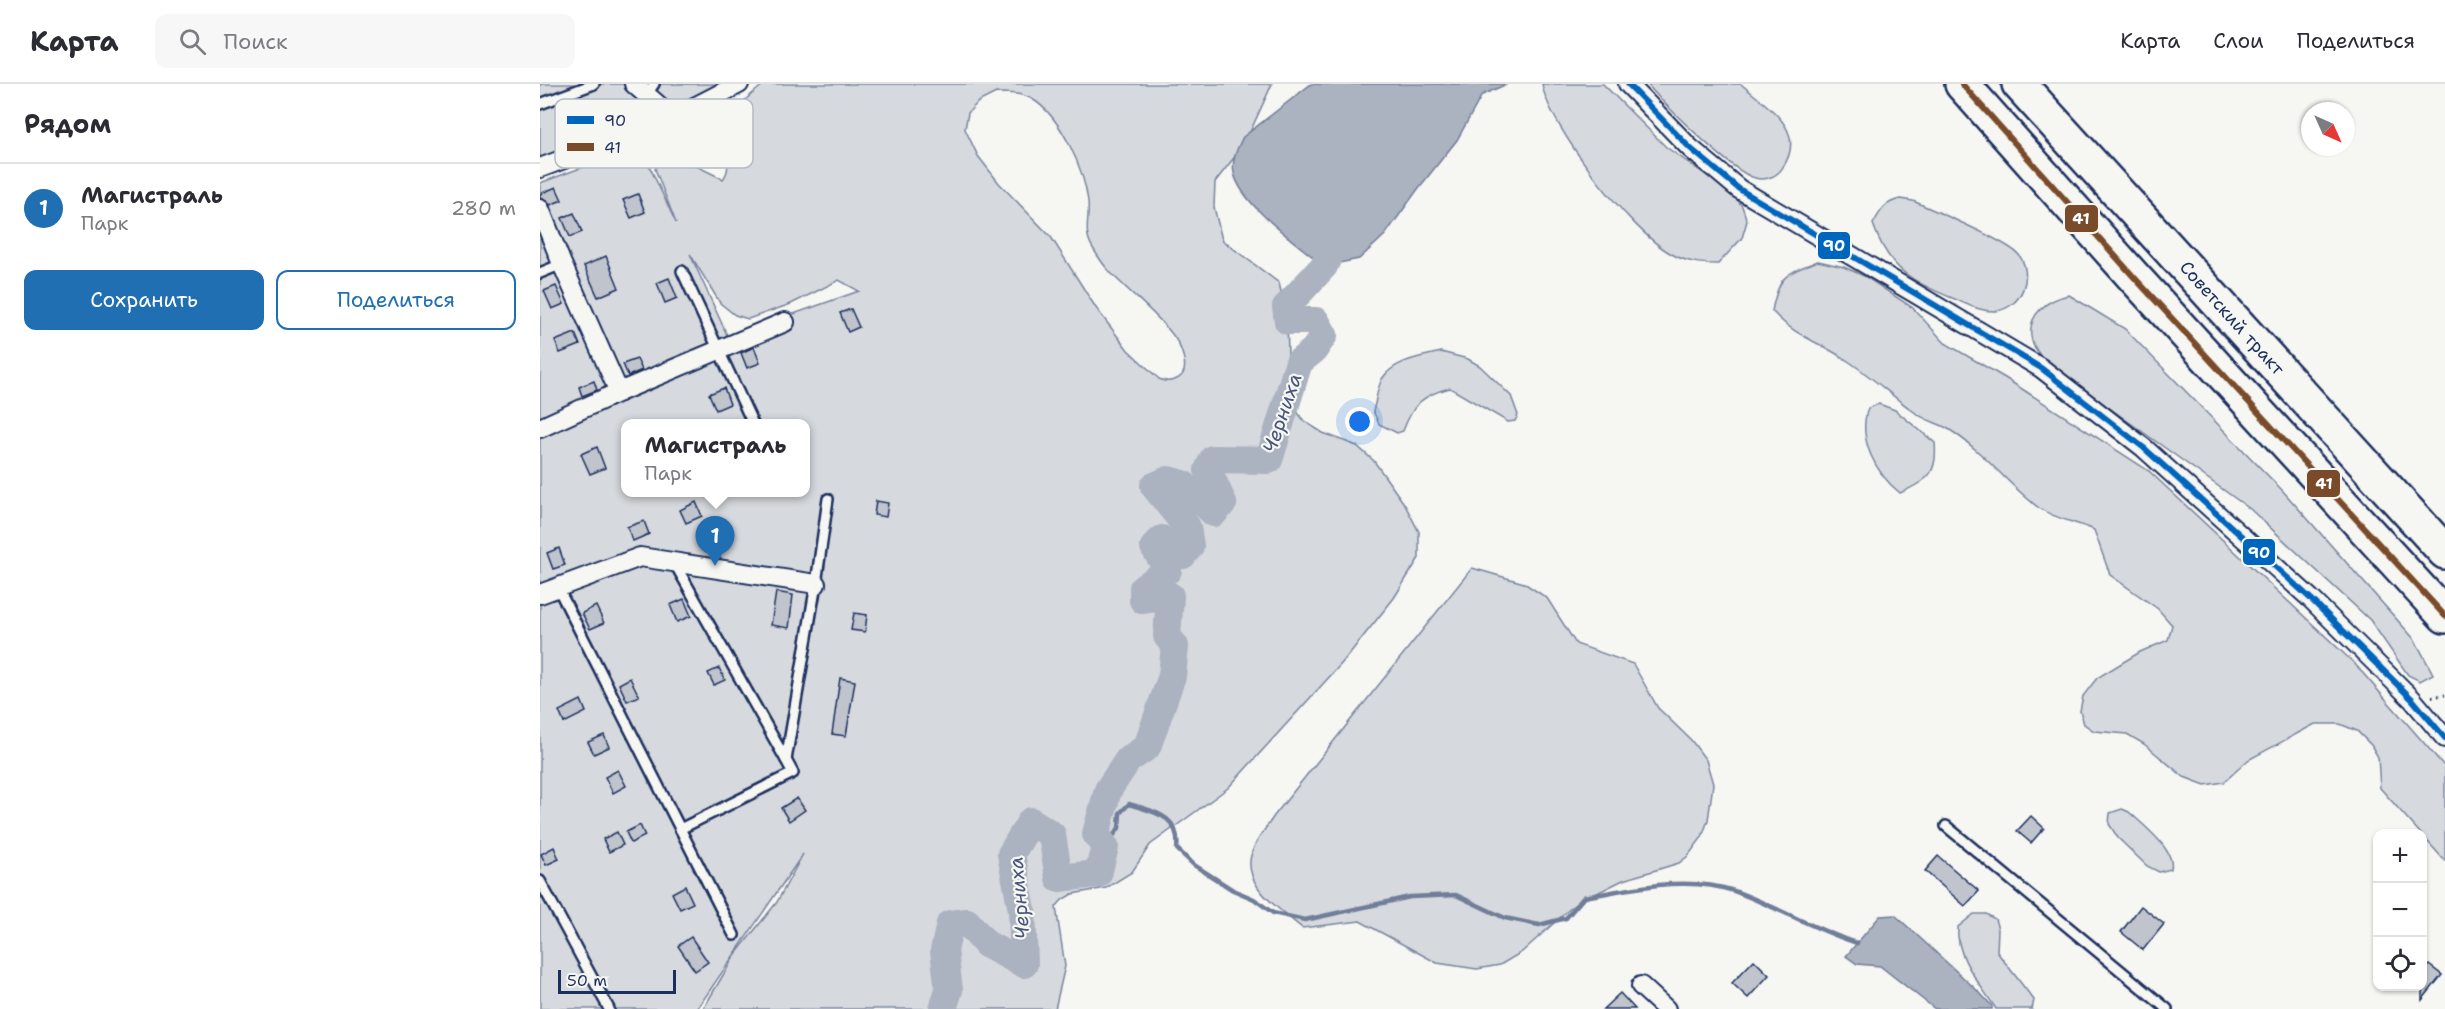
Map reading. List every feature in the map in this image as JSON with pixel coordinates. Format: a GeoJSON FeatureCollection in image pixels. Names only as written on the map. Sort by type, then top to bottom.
{"type":"FeatureCollection","features":[{"type":"Feature","properties":{"kind":"highway"},"geometry":{"type":"LineString","coordinates":[[1962,84],[2133,276],[2445,616]]}},
{"type":"Feature","properties":{"kind":"highway","name":"Советский тракт"},"geometry":{"type":"LineString","coordinates":[[2019,84],[2445,552]]}},
{"type":"Feature","properties":{"kind":"street"},"geometry":{"type":"LineString","coordinates":[[710,99],[739,84]]}},
{"type":"Feature","properties":{"kind":"street"},"geometry":{"type":"LineString","coordinates":[[1628,84],[1690,148],[1739,189],[2041,369],[2144,448],[2311,599],[2412,699],[2445,738]]}},
{"type":"Feature","properties":{"kind":"street"},"geometry":{"type":"LineString","coordinates":[[645,87],[656,99]]}},
{"type":"Feature","properties":{"kind":"street"},"geometry":{"type":"LineString","coordinates":[[540,168],[555,162]]}},
{"type":"Feature","properties":{"kind":"street"},"geometry":{"type":"LineString","coordinates":[[540,208],[562,264],[619,392]]}},
{"type":"Feature","properties":{"kind":"street"},"geometry":{"type":"LineString","coordinates":[[540,428],[785,322]]}},
{"type":"Feature","properties":{"kind":"street"},"geometry":{"type":"LineString","coordinates":[[540,594],[640,557],[816,584]]}},
{"type":"Feature","properties":{"kind":"street"},"geometry":{"type":"LineString","coordinates":[[1641,986],[1666,1009]]}},
{"type":"Feature","properties":{"kind":"lane"},"geometry":{"type":"LineString","coordinates":[[540,104],[594,84]]}},
{"type":"Feature","properties":{"kind":"lane"},"geometry":{"type":"LineString","coordinates":[[540,273],[562,264]]}},
{"type":"Feature","properties":{"kind":"lane"},"geometry":{"type":"LineString","coordinates":[[682,271],[751,419]]}},
{"type":"Feature","properties":{"kind":"lane"},"geometry":{"type":"LineString","coordinates":[[786,760],[828,499]]}},
{"type":"Feature","properties":{"kind":"lane"},"geometry":{"type":"LineString","coordinates":[[674,561],[793,773],[680,829]]}},
{"type":"Feature","properties":{"kind":"lane"},"geometry":{"type":"LineString","coordinates":[[558,588],[734,935]]}},
{"type":"Feature","properties":{"kind":"lane"},"geometry":{"type":"LineString","coordinates":[[1946,826],[2167,1009]]}},
{"type":"Feature","properties":{"kind":"lane"},"geometry":{"type":"LineString","coordinates":[[540,881],[609,1009]]}},
{"type":"Feature","properties":{"kind":"shaded area"},"geometry":{"type":"Polygon","coordinates":[[[540,84],[721,84],[691,99],[555,99],[555,155],[540,160],[540,84]]]}},
{"type":"Feature","properties":{"kind":"shaded area"},"geometry":{"type":"Polygon","coordinates":[[[764,84],[1272,84],[1244,145],[1215,182],[1214,207],[1222,240],[1279,283],[1287,318],[1288,355],[1285,386],[1290,402],[1304,421],[1323,433],[1357,446],[1374,461],[1405,505],[1419,532],[1419,558],[1394,598],[1342,663],[1228,788],[1150,845],[1132,872],[1106,888],[1072,894],[1056,907],[1065,966],[1055,1009],[703,1009],[735,955],[777,902],[803,854],[697,1009],[540,1009],[540,183],[581,168],[650,168],[676,223],[655,169],[700,168],[723,179],[727,168],[753,168],[753,99],[747,99],[764,84]],[[996,93],[978,102],[968,113],[965,129],[978,156],[999,183],[1051,237],[1096,308],[1128,350],[1159,379],[1172,381],[1177,379],[1182,375],[1185,364],[1175,339],[1158,318],[1108,270],[1090,244],[1087,232],[1086,188],[1076,160],[1061,131],[1043,107],[1028,97],[996,93]],[[690,254],[728,337],[859,291],[839,280],[791,304],[748,319],[735,315],[720,303],[690,254]]]}},
{"type":"Feature","properties":{"kind":"shaded area"},"geometry":{"type":"Polygon","coordinates":[[[1311,84],[1507,84],[1482,95],[1457,140],[1385,235],[1359,259],[1324,266],[1259,211],[1239,185],[1233,168],[1243,137],[1311,84]]]}},
{"type":"Feature","properties":{"kind":"shaded area"},"geometry":{"type":"Polygon","coordinates":[[[1542,84],[1603,84],[1666,147],[1733,194],[1742,206],[1747,221],[1742,238],[1718,264],[1681,259],[1654,241],[1614,201],[1575,151],[1548,103],[1542,84]]]}},
{"type":"Feature","properties":{"kind":"shaded area"},"geometry":{"type":"Polygon","coordinates":[[[1647,84],[1741,84],[1772,110],[1788,130],[1791,141],[1783,167],[1778,173],[1767,178],[1759,179],[1745,173],[1699,137],[1647,84]]]}},
{"type":"Feature","properties":{"kind":"shaded area"},"geometry":{"type":"Polygon","coordinates":[[[1900,199],[1913,201],[1986,234],[2019,255],[2023,263],[2025,281],[2019,297],[2013,304],[1996,311],[1971,306],[1928,287],[1904,273],[1887,253],[1873,224],[1884,208],[1900,199]]]}},
{"type":"Feature","properties":{"kind":"shaded area"},"geometry":{"type":"Polygon","coordinates":[[[1818,261],[1844,267],[1866,277],[1913,308],[1945,343],[2005,378],[2149,471],[2354,663],[2445,767],[2445,861],[2427,841],[2427,829],[2417,829],[2380,788],[2378,757],[2371,745],[2357,731],[2340,724],[2315,724],[2248,760],[2224,782],[2205,785],[2184,777],[2144,744],[2127,734],[2094,731],[2084,724],[2080,711],[2083,696],[2097,678],[2140,652],[2168,640],[2172,625],[2158,609],[2110,575],[2094,530],[2039,508],[1962,438],[1917,414],[1857,367],[1781,320],[1772,311],[1778,290],[1785,277],[1818,261]]]}},
{"type":"Feature","properties":{"kind":"shaded area"},"geometry":{"type":"Polygon","coordinates":[[[2069,295],[2125,329],[2282,490],[2415,640],[2433,674],[2420,681],[2408,675],[2370,620],[2250,509],[2044,361],[2032,341],[2032,323],[2046,304],[2069,295]]]}},
{"type":"Feature","properties":{"kind":"shaded area"},"geometry":{"type":"Polygon","coordinates":[[[1441,352],[1468,359],[1480,366],[1511,396],[1518,415],[1515,421],[1508,422],[1450,388],[1432,394],[1420,402],[1403,431],[1397,433],[1379,424],[1373,411],[1380,383],[1387,373],[1393,367],[1408,360],[1441,352]]]}},
{"type":"Feature","properties":{"kind":"shaded area"},"geometry":{"type":"Polygon","coordinates":[[[1879,404],[1895,410],[1935,443],[1935,462],[1929,475],[1900,493],[1876,466],[1867,444],[1865,420],[1868,408],[1879,404]]]}},
{"type":"Feature","properties":{"kind":"shaded area"},"geometry":{"type":"Polygon","coordinates":[[[1472,568],[1524,583],[1547,598],[1576,644],[1633,664],[1658,708],[1691,740],[1706,760],[1713,784],[1708,820],[1702,837],[1688,856],[1679,863],[1623,880],[1575,904],[1522,952],[1500,965],[1477,969],[1437,963],[1360,921],[1302,928],[1265,896],[1257,886],[1250,864],[1256,842],[1274,816],[1472,568]]]}},
{"type":"Feature","properties":{"kind":"shaded area"},"geometry":{"type":"Polygon","coordinates":[[[2122,809],[2129,812],[2157,838],[2168,854],[2171,869],[2159,872],[2147,866],[2118,838],[2109,824],[2110,813],[2122,809]]]}},
{"type":"Feature","properties":{"kind":"shaded area"},"geometry":{"type":"Polygon","coordinates":[[[1974,914],[1986,914],[1995,919],[1998,929],[1997,952],[2034,1000],[2032,1009],[1996,1009],[1970,970],[1961,949],[1958,927],[1974,914]]]}},
{"type":"Feature","properties":{"kind":"shaded area"},"geometry":{"type":"Polygon","coordinates":[[[1895,915],[1980,993],[1992,1009],[1935,1009],[1880,966],[1857,964],[1846,956],[1880,916],[1895,915]]]}},
{"type":"Feature","properties":{"kind":"building"},"geometry":{"type":"Polygon","coordinates":[[[556,187],[562,200],[550,205],[546,200],[540,198],[540,194],[556,187]]]}},
{"type":"Feature","properties":{"kind":"building"},"geometry":{"type":"Polygon","coordinates":[[[638,194],[645,212],[631,218],[623,200],[638,194]]]}},
{"type":"Feature","properties":{"kind":"building"},"geometry":{"type":"Polygon","coordinates":[[[574,213],[582,232],[570,237],[562,218],[574,213]]]}},
{"type":"Feature","properties":{"kind":"building"},"geometry":{"type":"Polygon","coordinates":[[[606,256],[619,288],[598,297],[584,266],[606,256]]]}},
{"type":"Feature","properties":{"kind":"building"},"geometry":{"type":"Polygon","coordinates":[[[669,278],[677,298],[665,303],[657,283],[669,278]]]}},
{"type":"Feature","properties":{"kind":"building"},"geometry":{"type":"Polygon","coordinates":[[[556,286],[564,304],[552,309],[544,291],[556,286]]]}},
{"type":"Feature","properties":{"kind":"building"},"geometry":{"type":"Polygon","coordinates":[[[851,309],[859,327],[848,332],[840,313],[851,309]]]}},
{"type":"Feature","properties":{"kind":"building"},"geometry":{"type":"Polygon","coordinates":[[[575,333],[580,345],[560,353],[555,341],[575,333]]]}},
{"type":"Feature","properties":{"kind":"building"},"geometry":{"type":"Polygon","coordinates":[[[754,347],[760,363],[747,368],[741,353],[754,347]]]}},
{"type":"Feature","properties":{"kind":"building"},"geometry":{"type":"Polygon","coordinates":[[[637,359],[642,370],[628,376],[623,364],[637,359]]]}},
{"type":"Feature","properties":{"kind":"building"},"geometry":{"type":"Polygon","coordinates":[[[594,381],[597,390],[582,396],[579,387],[594,381]]]}},
{"type":"Feature","properties":{"kind":"building"},"geometry":{"type":"Polygon","coordinates":[[[724,388],[730,404],[716,410],[709,394],[724,388]]]}},
{"type":"Feature","properties":{"kind":"building"},"geometry":{"type":"Polygon","coordinates":[[[597,447],[605,468],[590,474],[581,454],[597,447]]]}},
{"type":"Feature","properties":{"kind":"building"},"geometry":{"type":"Polygon","coordinates":[[[876,501],[888,503],[886,517],[874,515],[876,501]]]}},
{"type":"Feature","properties":{"kind":"building"},"geometry":{"type":"Polygon","coordinates":[[[696,502],[702,516],[686,523],[680,510],[696,502]]]}},
{"type":"Feature","properties":{"kind":"building"},"geometry":{"type":"Polygon","coordinates":[[[644,521],[649,534],[633,541],[627,527],[644,521]]]}},
{"type":"Feature","properties":{"kind":"building"},"geometry":{"type":"Polygon","coordinates":[[[559,548],[565,565],[553,569],[547,553],[559,548]]]}},
{"type":"Feature","properties":{"kind":"building"},"geometry":{"type":"Polygon","coordinates":[[[776,592],[793,595],[789,628],[771,625],[776,592]]]}},
{"type":"Feature","properties":{"kind":"building"},"geometry":{"type":"Polygon","coordinates":[[[684,599],[691,616],[677,622],[670,605],[684,599]]]}},
{"type":"Feature","properties":{"kind":"building"},"geometry":{"type":"Polygon","coordinates":[[[596,606],[604,623],[590,629],[582,613],[596,606]]]}},
{"type":"Feature","properties":{"kind":"building"},"geometry":{"type":"Polygon","coordinates":[[[854,613],[867,615],[865,632],[851,630],[854,613]]]}},
{"type":"Feature","properties":{"kind":"building"},"geometry":{"type":"Polygon","coordinates":[[[719,668],[725,680],[714,685],[708,673],[719,668]]]}},
{"type":"Feature","properties":{"kind":"building"},"geometry":{"type":"Polygon","coordinates":[[[630,678],[639,696],[627,701],[619,684],[630,678]]]}},
{"type":"Feature","properties":{"kind":"building"},"geometry":{"type":"Polygon","coordinates":[[[840,678],[855,681],[846,736],[832,734],[840,678]]]}},
{"type":"Feature","properties":{"kind":"building"},"geometry":{"type":"Polygon","coordinates":[[[581,700],[586,712],[564,723],[559,711],[581,700]]]}},
{"type":"Feature","properties":{"kind":"building"},"geometry":{"type":"Polygon","coordinates":[[[604,735],[609,747],[594,754],[588,742],[604,735]]]}},
{"type":"Feature","properties":{"kind":"building"},"geometry":{"type":"Polygon","coordinates":[[[618,770],[626,786],[613,793],[605,777],[618,770]]]}},
{"type":"Feature","properties":{"kind":"building"},"geometry":{"type":"Polygon","coordinates":[[[797,798],[805,810],[789,821],[781,808],[797,798]]]}},
{"type":"Feature","properties":{"kind":"building"},"geometry":{"type":"Polygon","coordinates":[[[2031,816],[2044,828],[2031,843],[2017,831],[2031,816]]]}},
{"type":"Feature","properties":{"kind":"building"},"geometry":{"type":"Polygon","coordinates":[[[640,825],[645,836],[631,843],[626,832],[640,825]]]}},
{"type":"Feature","properties":{"kind":"building"},"geometry":{"type":"Polygon","coordinates":[[[617,832],[623,845],[609,852],[603,839],[617,832]]]}},
{"type":"Feature","properties":{"kind":"building"},"geometry":{"type":"Polygon","coordinates":[[[554,847],[559,859],[546,865],[541,854],[554,847]]]}},
{"type":"Feature","properties":{"kind":"building"},"geometry":{"type":"Polygon","coordinates":[[[1938,856],[1979,891],[1965,906],[1925,871],[1938,856]]]}},
{"type":"Feature","properties":{"kind":"building"},"geometry":{"type":"Polygon","coordinates":[[[685,886],[693,903],[680,909],[672,893],[685,886]]]}},
{"type":"Feature","properties":{"kind":"building"},"geometry":{"type":"Polygon","coordinates":[[[2141,906],[2164,924],[2143,950],[2121,932],[2141,906]]]}},
{"type":"Feature","properties":{"kind":"building"},"geometry":{"type":"Polygon","coordinates":[[[691,937],[708,962],[695,971],[678,946],[691,937]]]}},
{"type":"Feature","properties":{"kind":"building"},"geometry":{"type":"Polygon","coordinates":[[[1754,960],[1769,975],[1748,998],[1732,983],[1754,960]]]}},
{"type":"Feature","properties":{"kind":"building"},"geometry":{"type":"Polygon","coordinates":[[[2429,965],[2442,975],[2422,1000],[2422,991],[2427,991],[2427,967],[2429,965]]]}},
{"type":"Feature","properties":{"kind":"building"},"geometry":{"type":"Polygon","coordinates":[[[1620,993],[1635,1009],[1603,1009],[1620,993]]]}},
{"type":"Feature","properties":{"kind":"waterway","name":"Черниха"},"geometry":{"type":"LineString","coordinates":[[943,1009],[949,990],[944,951],[950,924],[967,922],[986,944],[1024,964],[1022,910],[1011,854],[1031,821],[1052,835],[1059,878],[1098,874],[1105,847],[1096,834],[1108,790],[1128,760],[1147,747],[1172,676],[1175,646],[1167,636],[1170,596],[1143,600],[1143,588],[1168,570],[1154,547],[1162,539],[1183,555],[1190,546],[1187,527],[1154,486],[1168,480],[1183,484],[1214,513],[1223,503],[1208,470],[1213,459],[1269,460],[1299,362],[1314,350],[1324,335],[1316,321],[1288,321],[1286,307],[1324,266],[1340,231]]}},
{"type":"Feature","properties":{"kind":"waterway"},"geometry":{"type":"LineString","coordinates":[[1105,847],[1119,828],[1120,813],[1129,804],[1157,813],[1170,822],[1175,829],[1177,849],[1194,865],[1233,890],[1254,899],[1273,913],[1305,920],[1410,897],[1456,895],[1505,918],[1539,925],[1566,918],[1584,897],[1640,887],[1697,884],[1734,891],[1826,932],[1857,943]]}},
{"type":"Feature","properties":{"kind":"transit line","name":"90"},"geometry":{"type":"LineString","coordinates":[[1628,84],[1690,148],[1739,189],[2041,368],[2144,448],[2311,599],[2412,699],[2445,738]]}},
{"type":"Feature","properties":{"kind":"transit line","name":"41"},"geometry":{"type":"LineString","coordinates":[[1962,84],[2133,276],[2445,616]]}},
{"type":"Feature","properties":{"kind":"place","name":"Магистраль"},"geometry":{"type":"Point","coordinates":[715,566]}}]}
